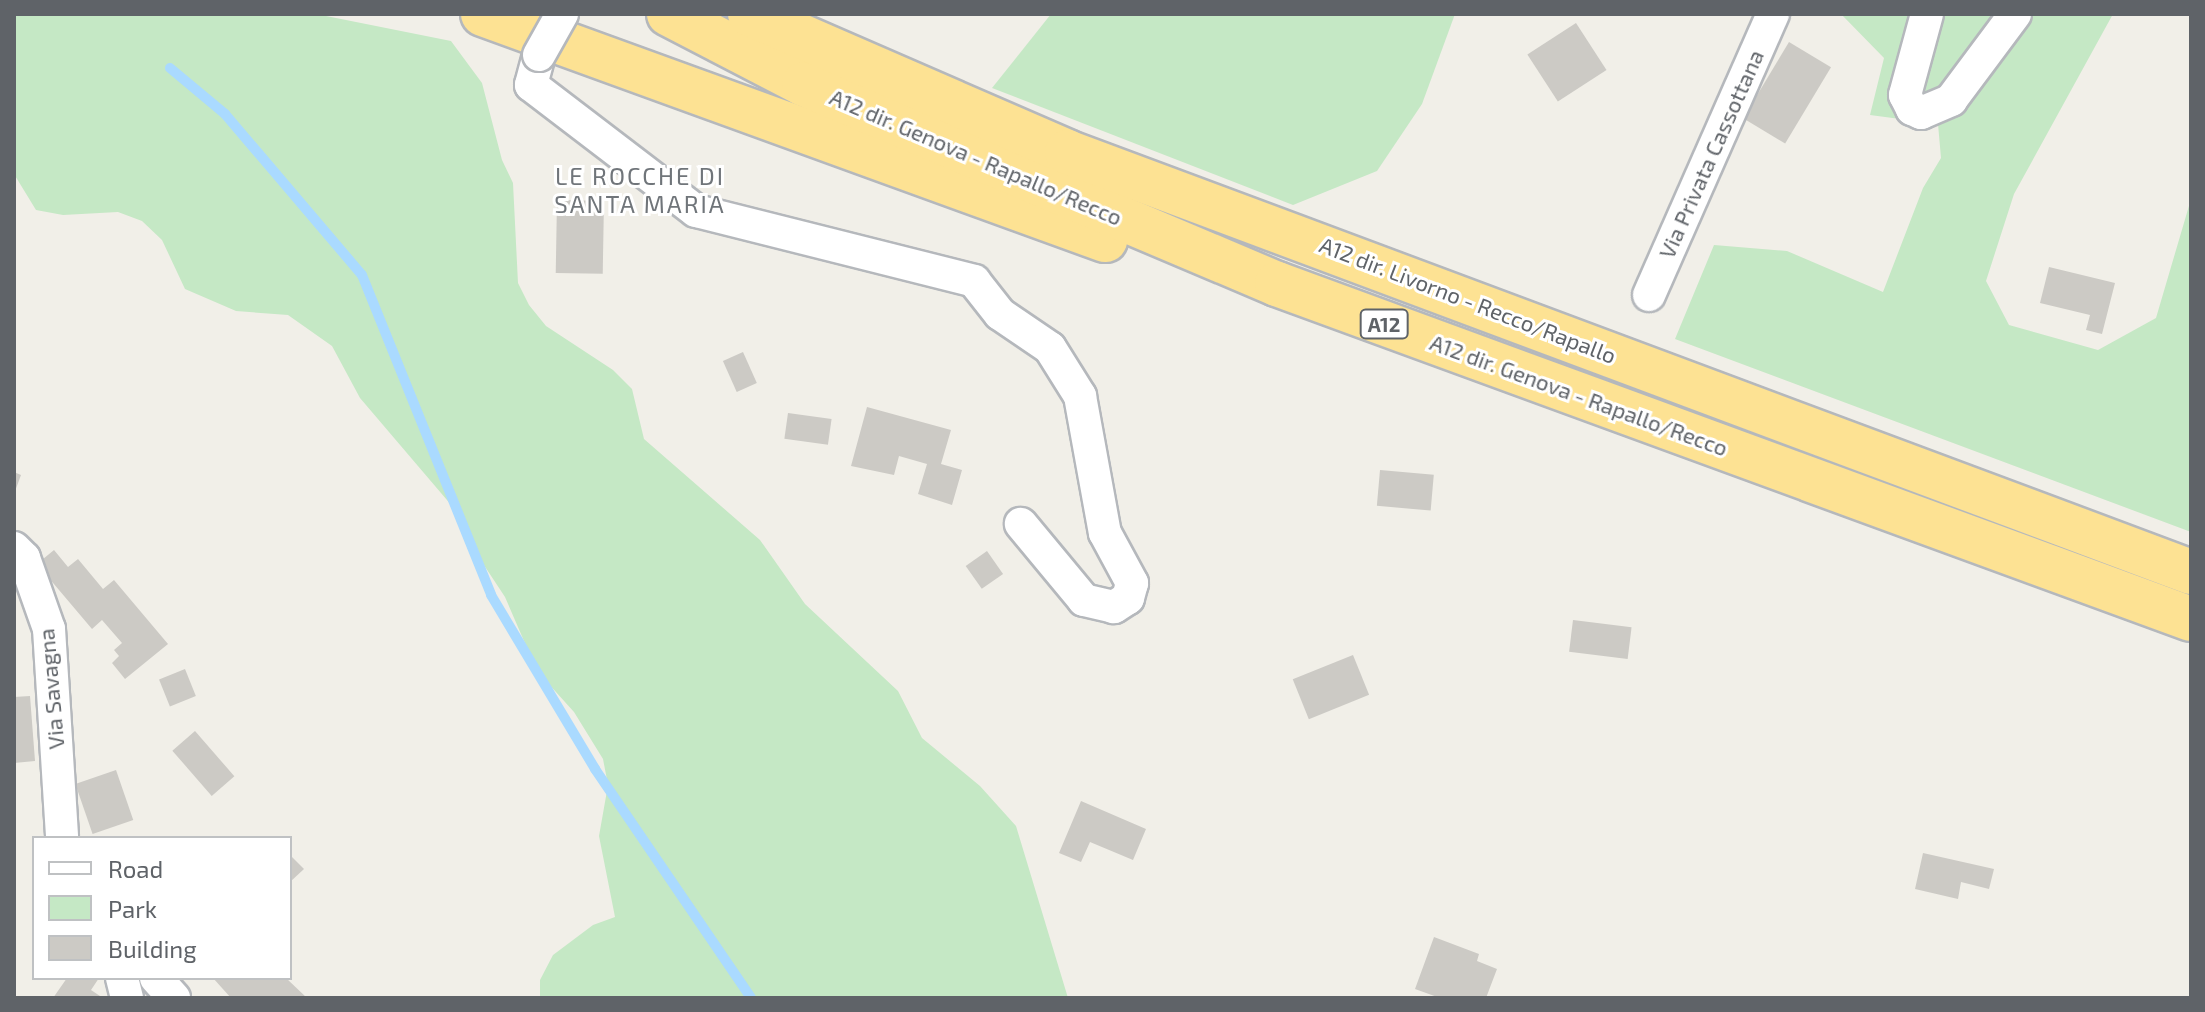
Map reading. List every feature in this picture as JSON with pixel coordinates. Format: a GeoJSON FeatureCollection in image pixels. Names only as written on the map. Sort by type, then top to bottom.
{"type":"FeatureCollection","features":[{"type":"Feature","properties":{"kind":"highway"},"geometry":{"type":"LineString","coordinates":[[483,14],[1085,235],[1277,284]]}},
{"type":"Feature","properties":{"kind":"highway","name":"A12 dir. Genova - Rapallo/Recco"},"geometry":{"type":"LineString","coordinates":[[669,14],[804,84],[1277,284],[2191,619]]}},
{"type":"Feature","properties":{"kind":"highway","name":"A12 dir. Livorno - Recco/Rapallo"},"geometry":{"type":"LineString","coordinates":[[769,18],[846,56],[1067,152],[2191,572]]}},
{"type":"Feature","properties":{"kind":"street"},"geometry":{"type":"LineString","coordinates":[[562,14],[539,55],[531,85],[696,211],[974,281],[1000,314],[1050,348],[1080,396],[1105,533],[1132,583],[1128,598],[1114,607],[1084,600],[1021,524]]}},
{"type":"Feature","properties":{"kind":"street","name":"Via Privata Cassottana"},"geometry":{"type":"LineString","coordinates":[[1649,295],[1773,14]]}},
{"type":"Feature","properties":{"kind":"street"},"geometry":{"type":"LineString","coordinates":[[1927,14],[1905,95],[1912,109],[1921,113],[1951,100],[2015,14]]}},
{"type":"Feature","properties":{"kind":"street","name":"Via Savagna"},"geometry":{"type":"LineString","coordinates":[[14,548],[24,558],[49,629],[62,836]]}},
{"type":"Feature","properties":{"kind":"street"},"geometry":{"type":"LineString","coordinates":[[158,980],[174,998]]}},
{"type":"Feature","properties":{"kind":"green space"},"geometry":{"type":"Polygon","coordinates":[[[14,14],[316,14],[451,41],[482,83],[502,160],[513,183],[518,283],[529,305],[546,326],[613,370],[632,389],[644,439],[760,540],[805,604],[898,691],[922,738],[980,786],[1016,826],[1068,998],[540,998],[540,980],[553,955],[593,925],[615,917],[599,836],[608,785],[603,759],[574,712],[537,671],[505,597],[472,547],[464,520],[360,398],[332,346],[288,315],[236,311],[185,289],[162,240],[142,221],[118,212],[63,215],[36,210],[14,174],[14,14]]]}},
{"type":"Feature","properties":{"kind":"green space"},"geometry":{"type":"Polygon","coordinates":[[[1051,14],[1455,14],[1422,104],[1377,171],[1293,205],[992,88],[1051,14]]]}},
{"type":"Feature","properties":{"kind":"green space"},"geometry":{"type":"Polygon","coordinates":[[[1841,14],[2113,14],[2014,194],[1986,281],[2009,325],[2098,350],[2156,318],[2191,199],[2191,532],[1675,339],[1714,245],[1787,251],[1883,292],[1923,188],[1941,158],[1938,124],[1870,115],[1884,58],[1841,14]]]}},
{"type":"Feature","properties":{"kind":"building"},"geometry":{"type":"Polygon","coordinates":[[[1576,23],[1606,70],[1558,102],[1527,55],[1576,23]]]}},
{"type":"Feature","properties":{"kind":"building"},"geometry":{"type":"Polygon","coordinates":[[[1789,42],[1831,67],[1785,144],[1743,118],[1789,42]]]}},
{"type":"Feature","properties":{"kind":"building"},"geometry":{"type":"Polygon","coordinates":[[[557,200],[604,201],[603,274],[556,273],[557,200]]]}},
{"type":"Feature","properties":{"kind":"building"},"geometry":{"type":"Polygon","coordinates":[[[2049,267],[2115,283],[2102,334],[2086,330],[2090,315],[2040,303],[2049,267]]]}},
{"type":"Feature","properties":{"kind":"building"},"geometry":{"type":"Polygon","coordinates":[[[743,352],[757,383],[737,392],[723,361],[743,352]]]}},
{"type":"Feature","properties":{"kind":"building"},"geometry":{"type":"Polygon","coordinates":[[[867,407],[951,430],[941,464],[962,470],[952,505],[918,494],[927,464],[899,456],[894,475],[851,466],[867,407]]]}},
{"type":"Feature","properties":{"kind":"building"},"geometry":{"type":"Polygon","coordinates":[[[788,413],[832,419],[828,445],[784,439],[788,413]]]}},
{"type":"Feature","properties":{"kind":"building"},"geometry":{"type":"Polygon","coordinates":[[[1380,470],[1434,475],[1431,511],[1377,506],[1380,470]]]}},
{"type":"Feature","properties":{"kind":"building"},"geometry":{"type":"Polygon","coordinates":[[[14,472],[21,475],[14,494],[14,472]]]}},
{"type":"Feature","properties":{"kind":"building"},"geometry":{"type":"Polygon","coordinates":[[[54,550],[68,567],[78,559],[103,589],[114,580],[168,644],[125,679],[112,663],[119,656],[114,650],[122,643],[102,620],[92,629],[37,564],[54,550]]]}},
{"type":"Feature","properties":{"kind":"building"},"geometry":{"type":"Polygon","coordinates":[[[987,551],[1003,574],[982,589],[966,566],[987,551]]]}},
{"type":"Feature","properties":{"kind":"building"},"geometry":{"type":"Polygon","coordinates":[[[1573,620],[1632,627],[1628,659],[1569,652],[1573,620]]]}},
{"type":"Feature","properties":{"kind":"building"},"geometry":{"type":"Polygon","coordinates":[[[1353,655],[1369,695],[1309,719],[1293,679],[1353,655]]]}},
{"type":"Feature","properties":{"kind":"building"},"geometry":{"type":"Polygon","coordinates":[[[185,669],[196,696],[170,706],[159,679],[185,669]]]}},
{"type":"Feature","properties":{"kind":"building"},"geometry":{"type":"Polygon","coordinates":[[[30,696],[35,761],[14,763],[14,697],[30,696]]]}},
{"type":"Feature","properties":{"kind":"building"},"geometry":{"type":"Polygon","coordinates":[[[195,731],[234,776],[212,796],[172,751],[195,731]]]}},
{"type":"Feature","properties":{"kind":"building"},"geometry":{"type":"Polygon","coordinates":[[[116,770],[133,820],[93,834],[75,784],[116,770]]]}},
{"type":"Feature","properties":{"kind":"building"},"geometry":{"type":"Polygon","coordinates":[[[1081,801],[1146,829],[1133,860],[1090,842],[1081,862],[1059,853],[1081,801]]]}},
{"type":"Feature","properties":{"kind":"building"},"geometry":{"type":"Polygon","coordinates":[[[1923,853],[1994,869],[1989,889],[1961,882],[1958,899],[1915,889],[1923,853]]]}},
{"type":"Feature","properties":{"kind":"building"},"geometry":{"type":"Polygon","coordinates":[[[292,857],[304,869],[292,880],[292,857]]]}},
{"type":"Feature","properties":{"kind":"building"},"geometry":{"type":"Polygon","coordinates":[[[1434,937],[1479,954],[1477,961],[1497,969],[1486,998],[1440,998],[1415,989],[1434,937]]]}},
{"type":"Feature","properties":{"kind":"building"},"geometry":{"type":"Polygon","coordinates":[[[66,980],[98,980],[91,990],[103,998],[53,998],[66,980]]]}},
{"type":"Feature","properties":{"kind":"building"},"geometry":{"type":"Polygon","coordinates":[[[215,980],[288,980],[307,998],[231,998],[215,980]]]}},
{"type":"Feature","properties":{"kind":"waterway"},"geometry":{"type":"LineString","coordinates":[[170,68],[225,114],[362,275],[491,595],[595,769],[751,998]]}},
{"type":"Feature","properties":{"kind":"district","name":"LE ROCCHE DI SANTA MARIA"},"geometry":{"type":"Point","coordinates":[640,190]}}]}
